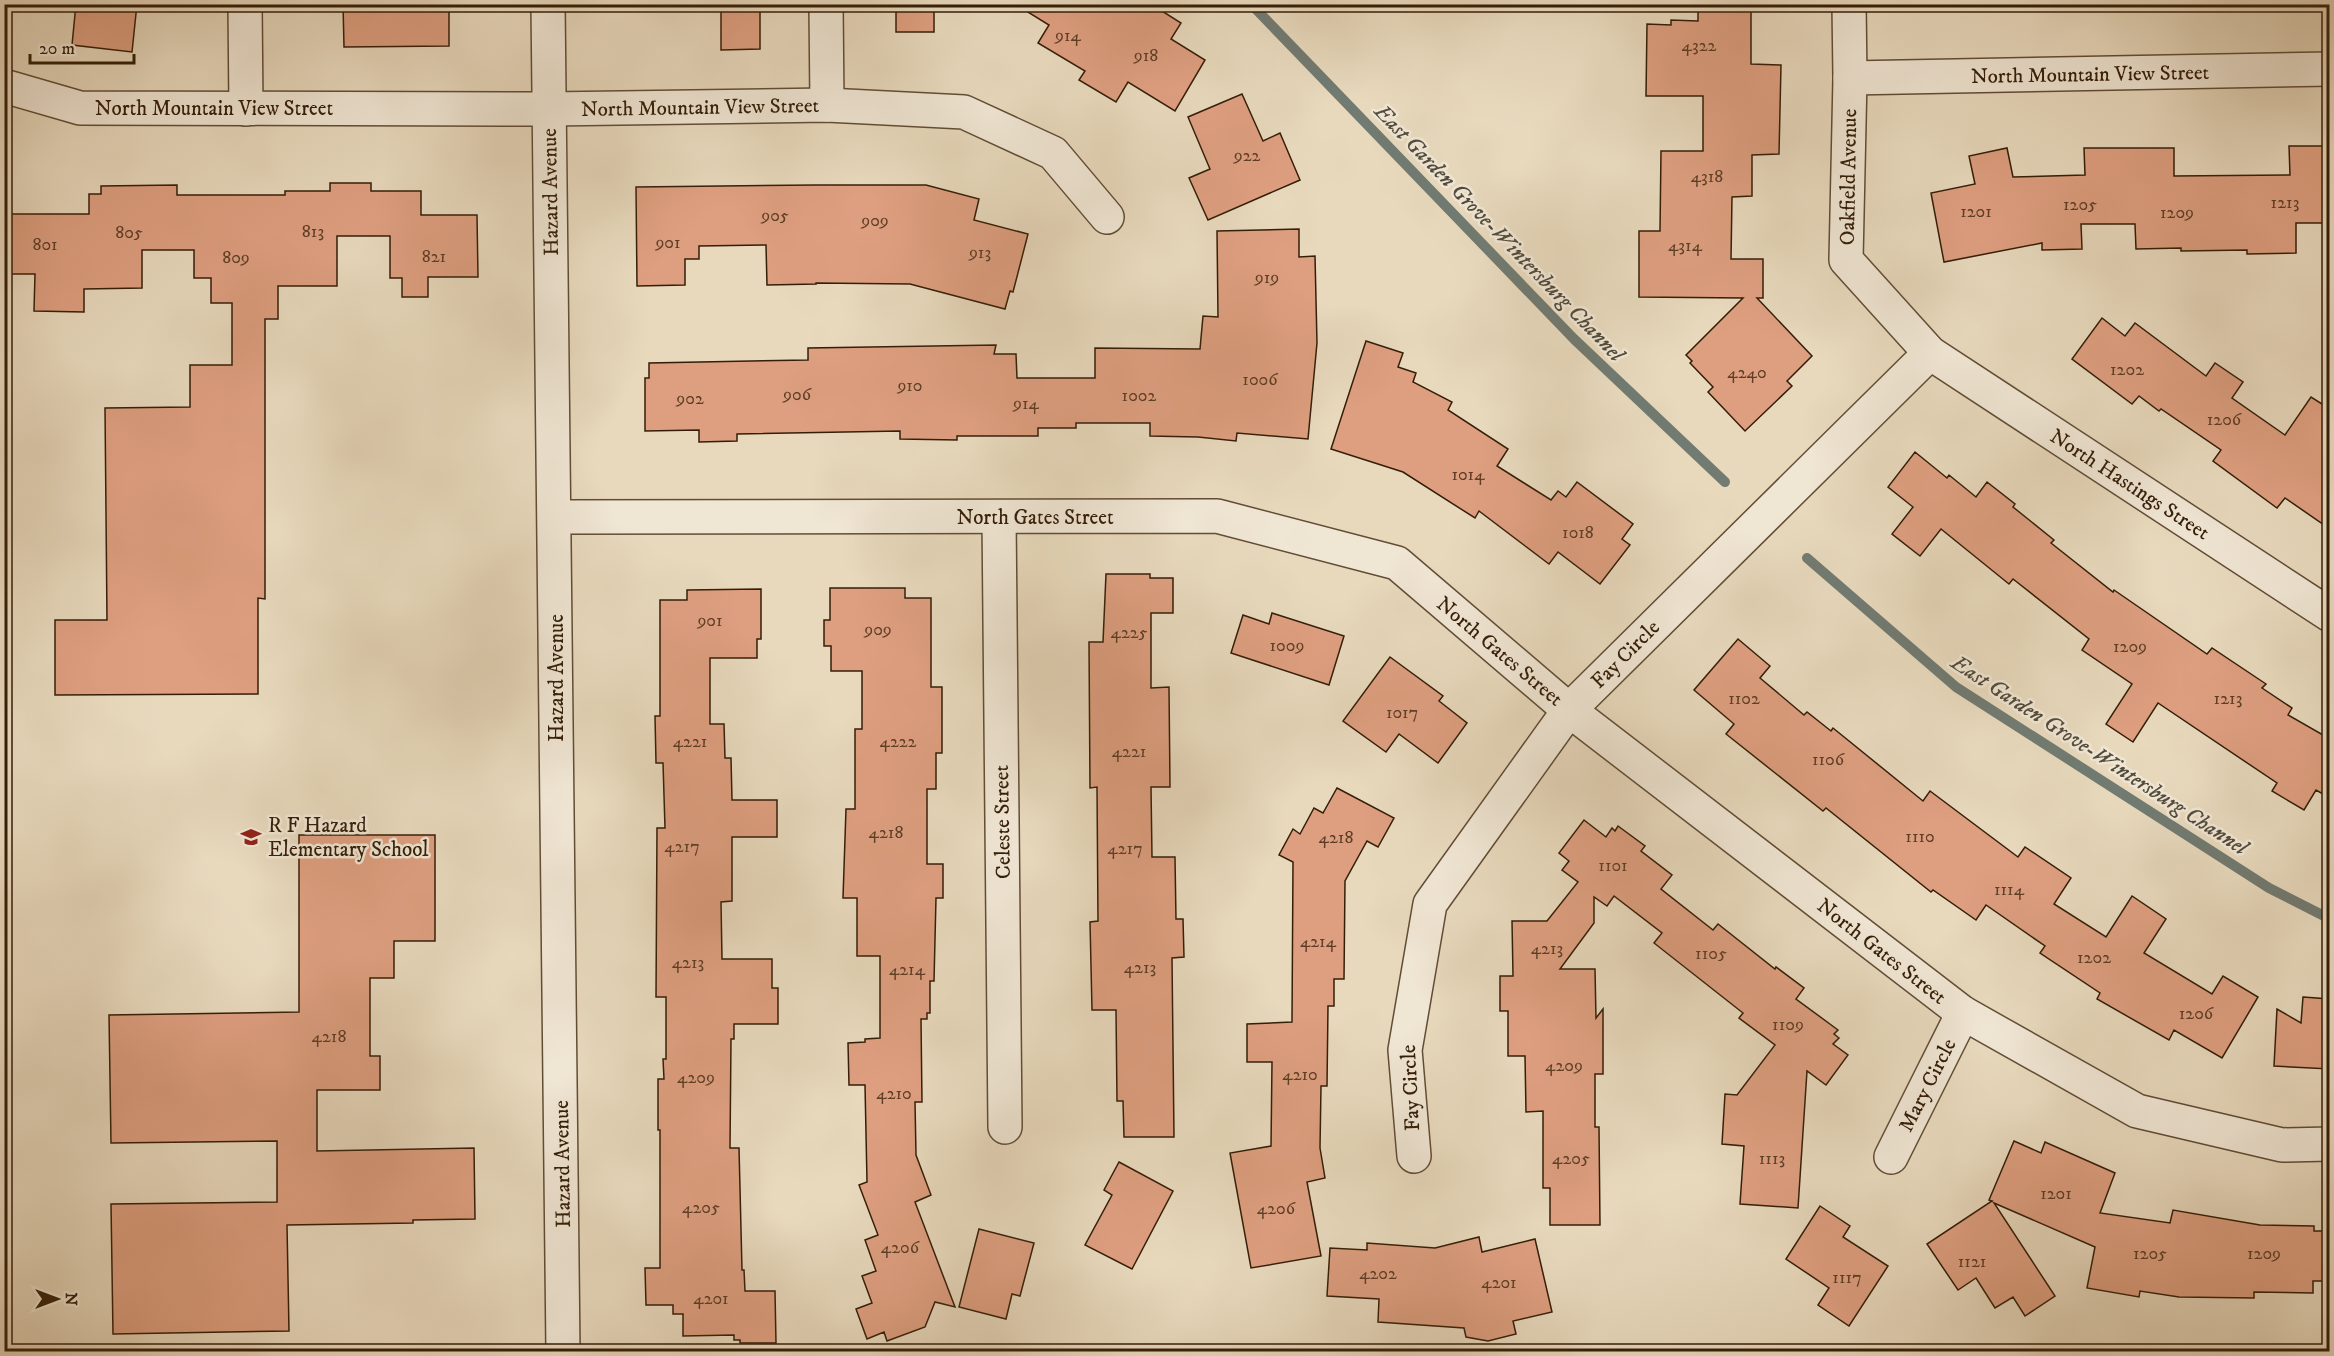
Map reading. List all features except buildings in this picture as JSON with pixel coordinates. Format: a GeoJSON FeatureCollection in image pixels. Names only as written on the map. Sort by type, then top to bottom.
{"type":"FeatureCollection","features":[{"type":"Feature","properties":{"kind":"street"},"geometry":{"type":"LineString","coordinates":[[245,4],[246,109]]}},
{"type":"Feature","properties":{"kind":"street","name":"Hazard Avenue"},"geometry":{"type":"LineString","coordinates":[[548,4],[563,1352]]}},
{"type":"Feature","properties":{"kind":"street"},"geometry":{"type":"LineString","coordinates":[[826,4],[827,105]]}},
{"type":"Feature","properties":{"kind":"street","name":"Oakfield Avenue"},"geometry":{"type":"LineString","coordinates":[[1849,4],[1850,78],[1846,260],[1930,353]]}},
{"type":"Feature","properties":{"kind":"street","name":"North Mountain View Street"},"geometry":{"type":"LineString","coordinates":[[1850,78],[2330,69]]}},
{"type":"Feature","properties":{"kind":"street","name":"North Mountain View Street"},"geometry":{"type":"LineString","coordinates":[[4,86],[80,108],[549,109],[827,105],[964,112],[1053,153],[1107,217]]}},
{"type":"Feature","properties":{"kind":"street","name":"Fay Circle"},"geometry":{"type":"LineString","coordinates":[[1414,1156],[1405,1050],[1431,904],[1569,710],[1930,353]]}},
{"type":"Feature","properties":{"kind":"street","name":"North Hastings Street"},"geometry":{"type":"LineString","coordinates":[[1930,353],[2330,615]]}},
{"type":"Feature","properties":{"kind":"street","name":"North Gates Street"},"geometry":{"type":"LineString","coordinates":[[555,517],[1218,516],[1397,563],[1569,710],[1963,1013],[2138,1111],[2282,1145],[2330,1144]]}},
{"type":"Feature","properties":{"kind":"street","name":"Celeste Street"},"geometry":{"type":"LineString","coordinates":[[999,517],[1005,1128]]}},
{"type":"Feature","properties":{"kind":"street","name":"Mary Circle"},"geometry":{"type":"LineString","coordinates":[[1891,1157],[1963,1013]]}},
{"type":"Feature","properties":{"kind":"waterway","name":"East Garden Grove-Wintersburg Channel"},"geometry":{"type":"LineString","coordinates":[[1251,4],[1574,339],[1725,482]]}},
{"type":"Feature","properties":{"kind":"waterway","name":"East Garden Grove-Wintersburg Channel"},"geometry":{"type":"LineString","coordinates":[[1807,558],[1956,687],[2269,888],[2330,919]]}},
{"type":"Feature","properties":{"kind":"place","name":"R F Hazard Elementary School"},"geometry":{"type":"Point","coordinates":[251,837]}}]}
